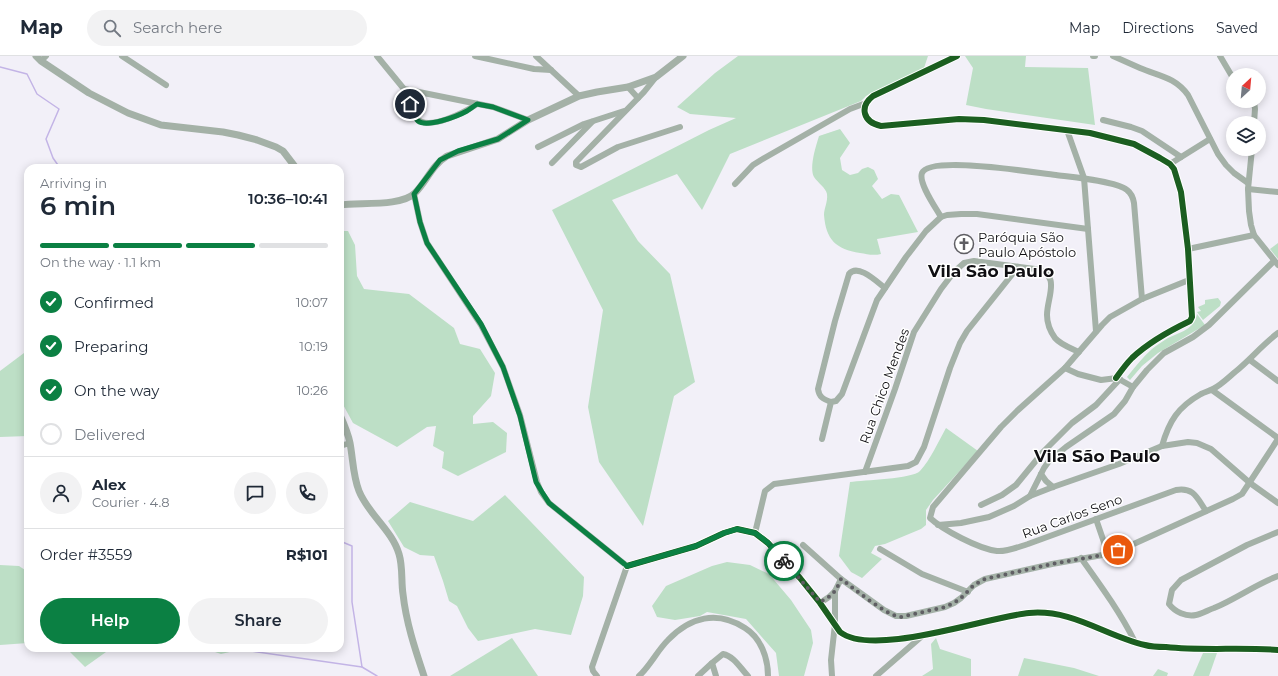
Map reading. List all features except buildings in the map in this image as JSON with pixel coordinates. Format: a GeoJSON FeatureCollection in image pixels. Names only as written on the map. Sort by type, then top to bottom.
{"type":"FeatureCollection","features":[{"type":"Feature","properties":{"kind":"street"},"geometry":{"type":"LineString","coordinates":[[122,56],[166,85]]}},
{"type":"Feature","properties":{"kind":"street"},"geometry":{"type":"LineString","coordinates":[[378,56],[404,89],[416,118],[422,123],[438,121],[456,116],[477,104]]}},
{"type":"Feature","properties":{"kind":"street"},"geometry":{"type":"LineString","coordinates":[[474,56],[534,69],[551,70]]}},
{"type":"Feature","properties":{"kind":"street"},"geometry":{"type":"LineString","coordinates":[[536,56],[579,96]]}},
{"type":"Feature","properties":{"kind":"street"},"geometry":{"type":"LineString","coordinates":[[680,127],[618,147],[580,167],[577,166],[576,162],[638,98],[656,77],[683,56]]}},
{"type":"Feature","properties":{"kind":"street"},"geometry":{"type":"LineString","coordinates":[[734,184],[761,160],[850,110],[866,103],[873,96],[957,56]]}},
{"type":"Feature","properties":{"kind":"street"},"geometry":{"type":"LineString","coordinates":[[1113,56],[1164,76],[1182,87],[1188,95],[1218,154],[1226,165],[1248,186],[1278,192]]}},
{"type":"Feature","properties":{"kind":"street"},"geometry":{"type":"LineString","coordinates":[[1220,56],[1227,68]]}},
{"type":"Feature","properties":{"kind":"street"},"geometry":{"type":"LineString","coordinates":[[41,58],[90,93],[128,113],[161,125],[223,132],[257,140],[283,151],[293,164]]}},
{"type":"Feature","properties":{"kind":"street"},"geometry":{"type":"LineString","coordinates":[[344,204],[382,203],[414,194],[440,160],[458,151],[498,139],[528,120],[579,96],[628,87],[656,77]]}},
{"type":"Feature","properties":{"kind":"street"},"geometry":{"type":"LineString","coordinates":[[628,87],[638,98]]}},
{"type":"Feature","properties":{"kind":"street"},"geometry":{"type":"LineString","coordinates":[[404,89],[493,107],[528,120]]}},
{"type":"Feature","properties":{"kind":"street"},"geometry":{"type":"LineString","coordinates":[[866,103],[864,108],[867,118],[876,125],[881,126],[971,119],[1090,133],[1134,144],[1148,150],[1170,164],[1177,177],[1181,192],[1188,249],[1192,316],[1190,321],[1166,333],[1140,351],[1130,360],[1118,378],[1096,404],[1072,423],[1043,452],[1016,484],[1002,495],[981,505]]}},
{"type":"Feature","properties":{"kind":"street"},"geometry":{"type":"LineString","coordinates":[[538,147],[584,124],[626,110]]}},
{"type":"Feature","properties":{"kind":"street"},"geometry":{"type":"LineString","coordinates":[[1103,120],[1131,127],[1142,132],[1181,157]]}},
{"type":"Feature","properties":{"kind":"street"},"geometry":{"type":"LineString","coordinates":[[552,163],[593,121]]}},
{"type":"Feature","properties":{"kind":"street"},"geometry":{"type":"LineString","coordinates":[[1067,130],[1084,178],[1096,331]]}},
{"type":"Feature","properties":{"kind":"street"},"geometry":{"type":"LineString","coordinates":[[1170,164],[1210,139]]}},
{"type":"Feature","properties":{"kind":"street"},"geometry":{"type":"LineString","coordinates":[[1030,496],[1049,461],[1114,414],[1133,387],[1164,353],[1193,337],[1210,324],[1276,263],[1254,235],[1249,211],[1248,186],[1251,156]]}},
{"type":"Feature","properties":{"kind":"street"},"geometry":{"type":"LineString","coordinates":[[941,217],[928,194],[922,179],[924,170],[937,165],[955,164],[1084,178],[1123,187],[1128,190],[1133,198],[1142,300]]}},
{"type":"Feature","properties":{"kind":"street"},"geometry":{"type":"LineString","coordinates":[[414,194],[420,222],[427,243],[481,324],[503,367],[516,403],[536,482],[549,503],[627,566]]}},
{"type":"Feature","properties":{"kind":"street"},"geometry":{"type":"LineString","coordinates":[[885,288],[868,274],[854,270],[851,271],[847,279],[837,313],[818,389],[821,397],[831,402],[836,401],[842,394],[877,300],[885,288],[906,256],[941,217],[947,214],[978,214],[1088,229]]}},
{"type":"Feature","properties":{"kind":"street"},"geometry":{"type":"LineString","coordinates":[[1188,249],[1254,235]]}},
{"type":"Feature","properties":{"kind":"street","name":"Rua Chico Mendes"},"geometry":{"type":"LineString","coordinates":[[864,472],[895,389],[914,332],[941,289],[954,272],[964,263],[974,261],[1043,270],[1048,274],[1051,283],[1047,314],[1051,332],[1056,339],[1069,348],[1079,352]]}},
{"type":"Feature","properties":{"kind":"street"},"geometry":{"type":"LineString","coordinates":[[755,533],[765,491],[774,484],[908,466],[916,462],[924,447],[950,368],[960,343],[967,331],[1018,266]]}},
{"type":"Feature","properties":{"kind":"street"},"geometry":{"type":"LineString","coordinates":[[1189,280],[1142,300],[1110,317],[1096,331],[1065,368],[1001,427],[933,507],[930,518],[938,525],[989,517],[1006,510],[1030,496],[1053,487],[1119,464],[1162,446],[1188,442],[1204,445],[1218,454],[1250,483],[1278,503]]}},
{"type":"Feature","properties":{"kind":"street"},"geometry":{"type":"LineString","coordinates":[[1162,446],[1166,432],[1176,413],[1194,398],[1204,392],[1212,390],[1250,360],[1266,342],[1278,333]]}},
{"type":"Feature","properties":{"kind":"street"},"geometry":{"type":"LineString","coordinates":[[1250,360],[1278,381]]}},
{"type":"Feature","properties":{"kind":"street"},"geometry":{"type":"LineString","coordinates":[[1065,368],[1078,374],[1100,380],[1118,378],[1133,387]]}},
{"type":"Feature","properties":{"kind":"street"},"geometry":{"type":"LineString","coordinates":[[803,545],[841,579],[884,610],[901,617],[945,607],[961,598],[974,585],[985,579],[1082,558],[1108,554],[1127,547],[1238,497],[1250,483],[1278,438],[1212,390]]}},
{"type":"Feature","properties":{"kind":"street"},"geometry":{"type":"LineString","coordinates":[[822,439],[831,402]]}},
{"type":"Feature","properties":{"kind":"street"},"geometry":{"type":"LineString","coordinates":[[344,426],[350,443],[354,474],[359,492],[386,529],[400,555],[403,594],[407,617],[424,676]]}},
{"type":"Feature","properties":{"kind":"street"},"geometry":{"type":"LineString","coordinates":[[344,445],[350,443]]}},
{"type":"Feature","properties":{"kind":"street"},"geometry":{"type":"LineString","coordinates":[[1041,474],[1053,487]]}},
{"type":"Feature","properties":{"kind":"street","name":"Rua Carlos Seno"},"geometry":{"type":"LineString","coordinates":[[938,525],[975,544],[998,551],[1009,550],[1028,544],[1159,496],[1181,490],[1190,491],[1194,494],[1206,511]]}},
{"type":"Feature","properties":{"kind":"street"},"geometry":{"type":"LineString","coordinates":[[1096,519],[1108,554]]}},
{"type":"Feature","properties":{"kind":"street"},"geometry":{"type":"LineString","coordinates":[[627,566],[696,546],[724,533],[737,529],[755,533],[768,543],[820,602],[840,632],[844,635],[859,639],[879,641],[922,636],[1004,616],[1044,612],[1065,615],[1146,645],[1224,650],[1261,648],[1278,650]]}},
{"type":"Feature","properties":{"kind":"street"},"geometry":{"type":"LineString","coordinates":[[1278,532],[1247,545],[1181,580],[1172,590],[1169,604],[1174,610],[1181,613],[1197,615],[1225,603],[1263,582],[1278,576]]}},
{"type":"Feature","properties":{"kind":"street"},"geometry":{"type":"LineString","coordinates":[[880,548],[922,574],[968,592]]}},
{"type":"Feature","properties":{"kind":"street"},"geometry":{"type":"LineString","coordinates":[[1082,558],[1110,597],[1135,642]]}},
{"type":"Feature","properties":{"kind":"street"},"geometry":{"type":"LineString","coordinates":[[597,676],[593,671],[592,666],[627,566]]}},
{"type":"Feature","properties":{"kind":"street"},"geometry":{"type":"LineString","coordinates":[[820,602],[829,597],[835,591],[841,579]]}},
{"type":"Feature","properties":{"kind":"street"},"geometry":{"type":"LineString","coordinates":[[832,676],[831,660],[835,624],[835,591]]}},
{"type":"Feature","properties":{"kind":"street"},"geometry":{"type":"LineString","coordinates":[[639,676],[668,640],[689,624],[710,617],[734,622],[747,629],[756,638],[763,650],[768,668],[768,676]]}},
{"type":"Feature","properties":{"kind":"street"},"geometry":{"type":"LineString","coordinates":[[876,676],[922,636]]}},
{"type":"Feature","properties":{"kind":"street"},"geometry":{"type":"LineString","coordinates":[[698,676],[722,655],[727,655],[734,660],[748,676]]}},
{"type":"Feature","properties":{"kind":"street"},"geometry":{"type":"LineString","coordinates":[[712,663],[716,676]]}},
{"type":"Feature","properties":{"kind":"green space"},"geometry":{"type":"Polygon","coordinates":[[[738,56],[928,56],[924,68],[866,96],[861,101],[730,154],[702,210],[677,174],[612,200],[638,241],[670,274],[695,382],[674,396],[643,526],[599,462],[588,407],[603,310],[552,210],[709,130],[736,118],[690,114],[677,107],[715,73],[738,56]]]}},
{"type":"Feature","properties":{"kind":"green space"},"geometry":{"type":"Polygon","coordinates":[[[965,56],[1026,56],[1025,67],[1088,68],[1095,125],[966,105],[973,68],[965,56]]]}},
{"type":"Feature","properties":{"kind":"green space"},"geometry":{"type":"Polygon","coordinates":[[[840,129],[850,143],[840,158],[842,170],[850,175],[858,173],[862,169],[868,167],[874,170],[878,179],[872,186],[882,199],[891,194],[899,195],[918,232],[877,239],[881,254],[875,255],[845,249],[834,242],[827,231],[824,215],[827,194],[814,177],[812,168],[819,136],[840,129]]]}},
{"type":"Feature","properties":{"kind":"green space"},"geometry":{"type":"Polygon","coordinates":[[[344,231],[348,231],[355,245],[357,276],[364,289],[409,294],[454,328],[460,344],[480,349],[495,373],[491,396],[473,416],[473,424],[493,422],[507,433],[506,452],[458,476],[442,468],[444,452],[433,446],[436,426],[427,427],[397,447],[353,423],[344,406],[344,231]]]}},
{"type":"Feature","properties":{"kind":"green space"},"geometry":{"type":"Polygon","coordinates":[[[1278,243],[1278,259],[1270,249],[1278,243]]]}},
{"type":"Feature","properties":{"kind":"green space"},"geometry":{"type":"Polygon","coordinates":[[[1218,298],[1221,302],[1220,306],[1203,320],[1197,312],[1201,311],[1198,307],[1205,304],[1205,300],[1218,298]]]}},
{"type":"Feature","properties":{"kind":"green space"},"geometry":{"type":"Polygon","coordinates":[[[1197,314],[1205,325],[1158,353],[1142,366],[1130,380],[1127,377],[1152,349],[1168,338],[1190,327],[1193,324],[1197,314]]]}},
{"type":"Feature","properties":{"kind":"green space"},"geometry":{"type":"Polygon","coordinates":[[[24,353],[24,436],[0,437],[0,371],[24,353]]]}},
{"type":"Feature","properties":{"kind":"green space"},"geometry":{"type":"Polygon","coordinates":[[[946,428],[978,451],[933,500],[926,510],[926,525],[921,529],[885,544],[875,546],[871,553],[882,559],[862,578],[851,572],[839,556],[850,482],[915,474],[920,471],[928,461],[946,428]]]}},
{"type":"Feature","properties":{"kind":"green space"},"geometry":{"type":"Polygon","coordinates":[[[505,495],[584,577],[583,596],[571,635],[535,629],[478,641],[468,628],[457,606],[449,601],[434,556],[420,555],[404,547],[388,521],[410,502],[473,521],[505,495]]]}},
{"type":"Feature","properties":{"kind":"green space"},"geometry":{"type":"Polygon","coordinates":[[[727,562],[750,565],[769,574],[791,600],[811,630],[813,643],[804,676],[779,676],[776,653],[746,619],[707,612],[700,616],[675,620],[657,617],[652,606],[666,586],[712,566],[727,562]]]}},
{"type":"Feature","properties":{"kind":"green space"},"geometry":{"type":"Polygon","coordinates":[[[0,565],[19,566],[24,569],[24,643],[0,645],[0,565]]]}},
{"type":"Feature","properties":{"kind":"green space"},"geometry":{"type":"Polygon","coordinates":[[[512,638],[538,676],[450,676],[512,638]]]}},
{"type":"Feature","properties":{"kind":"green space"},"geometry":{"type":"Polygon","coordinates":[[[936,638],[940,649],[971,659],[971,676],[922,676],[933,669],[931,644],[936,638]]]}},
{"type":"Feature","properties":{"kind":"green space"},"geometry":{"type":"Polygon","coordinates":[[[70,652],[106,652],[85,667],[70,652]]]}},
{"type":"Feature","properties":{"kind":"green space"},"geometry":{"type":"Polygon","coordinates":[[[215,652],[230,652],[221,654],[215,652]]]}},
{"type":"Feature","properties":{"kind":"green space"},"geometry":{"type":"Polygon","coordinates":[[[1203,653],[1217,653],[1209,676],[1193,676],[1203,653]]]}},
{"type":"Feature","properties":{"kind":"green space"},"geometry":{"type":"Polygon","coordinates":[[[1024,658],[1074,668],[1099,676],[1018,676],[1024,658]]]}},
{"type":"Feature","properties":{"kind":"green space"},"geometry":{"type":"Polygon","coordinates":[[[1158,669],[1168,673],[1167,676],[1153,676],[1158,669]]]}},
{"type":"Feature","properties":{"kind":"waterway"},"geometry":{"type":"LineString","coordinates":[[0,67],[27,74],[37,94],[59,109],[46,139],[53,158],[57,164]]}},
{"type":"Feature","properties":{"kind":"waterway"},"geometry":{"type":"LineString","coordinates":[[344,543],[352,546],[352,602],[362,667],[377,676]]}},
{"type":"Feature","properties":{"kind":"waterway"},"geometry":{"type":"LineString","coordinates":[[258,652],[362,667]]}},
{"type":"Feature","properties":{"kind":"cycle path"},"geometry":{"type":"LineString","coordinates":[[957,56],[873,96],[866,105],[865,114],[867,118],[875,124],[881,126],[959,119],[984,120],[1090,133],[1134,144],[1170,164],[1174,169],[1181,192],[1188,249],[1192,317],[1190,321],[1145,347],[1132,358],[1116,378]]}},
{"type":"Feature","properties":{"kind":"cycle path"},"geometry":{"type":"LineString","coordinates":[[627,566],[696,546],[724,533],[737,529],[755,533],[768,543],[800,578],[840,632],[856,639],[878,641],[903,638],[931,634],[1010,616],[1029,613],[1045,613],[1074,619],[1130,641],[1150,646],[1194,649],[1278,650]]}},
{"type":"Feature","properties":{"kind":"way so far"},"geometry":{"type":"LineString","coordinates":[[784,561],[820,602],[829,597],[835,591],[841,579],[884,610],[901,617],[945,607],[954,603],[974,585],[985,579],[1052,564],[1108,554],[1118,550]]}},
{"type":"Feature","properties":{"kind":"place","name":"Paróquia São Paulo Apóstolo"},"geometry":{"type":"Point","coordinates":[964,244]}},
{"type":"Feature","properties":{"kind":"district","name":"Vila São Paulo"},"geometry":{"type":"Point","coordinates":[991,271]}},
{"type":"Feature","properties":{"kind":"district","name":"Vila São Paulo"},"geometry":{"type":"Point","coordinates":[1097,456]}},
{"type":"Feature","properties":{"kind":"route"},"geometry":{"type":"LineString","coordinates":[[410,104],[416,118],[422,123],[429,123],[456,116],[477,104],[493,107],[528,120],[498,139],[458,151],[440,160],[414,194],[420,222],[427,243],[481,324],[503,367],[520,416],[536,482],[549,503],[627,566],[696,546],[724,533],[737,529],[755,533],[768,543],[784,561]]}}]}
